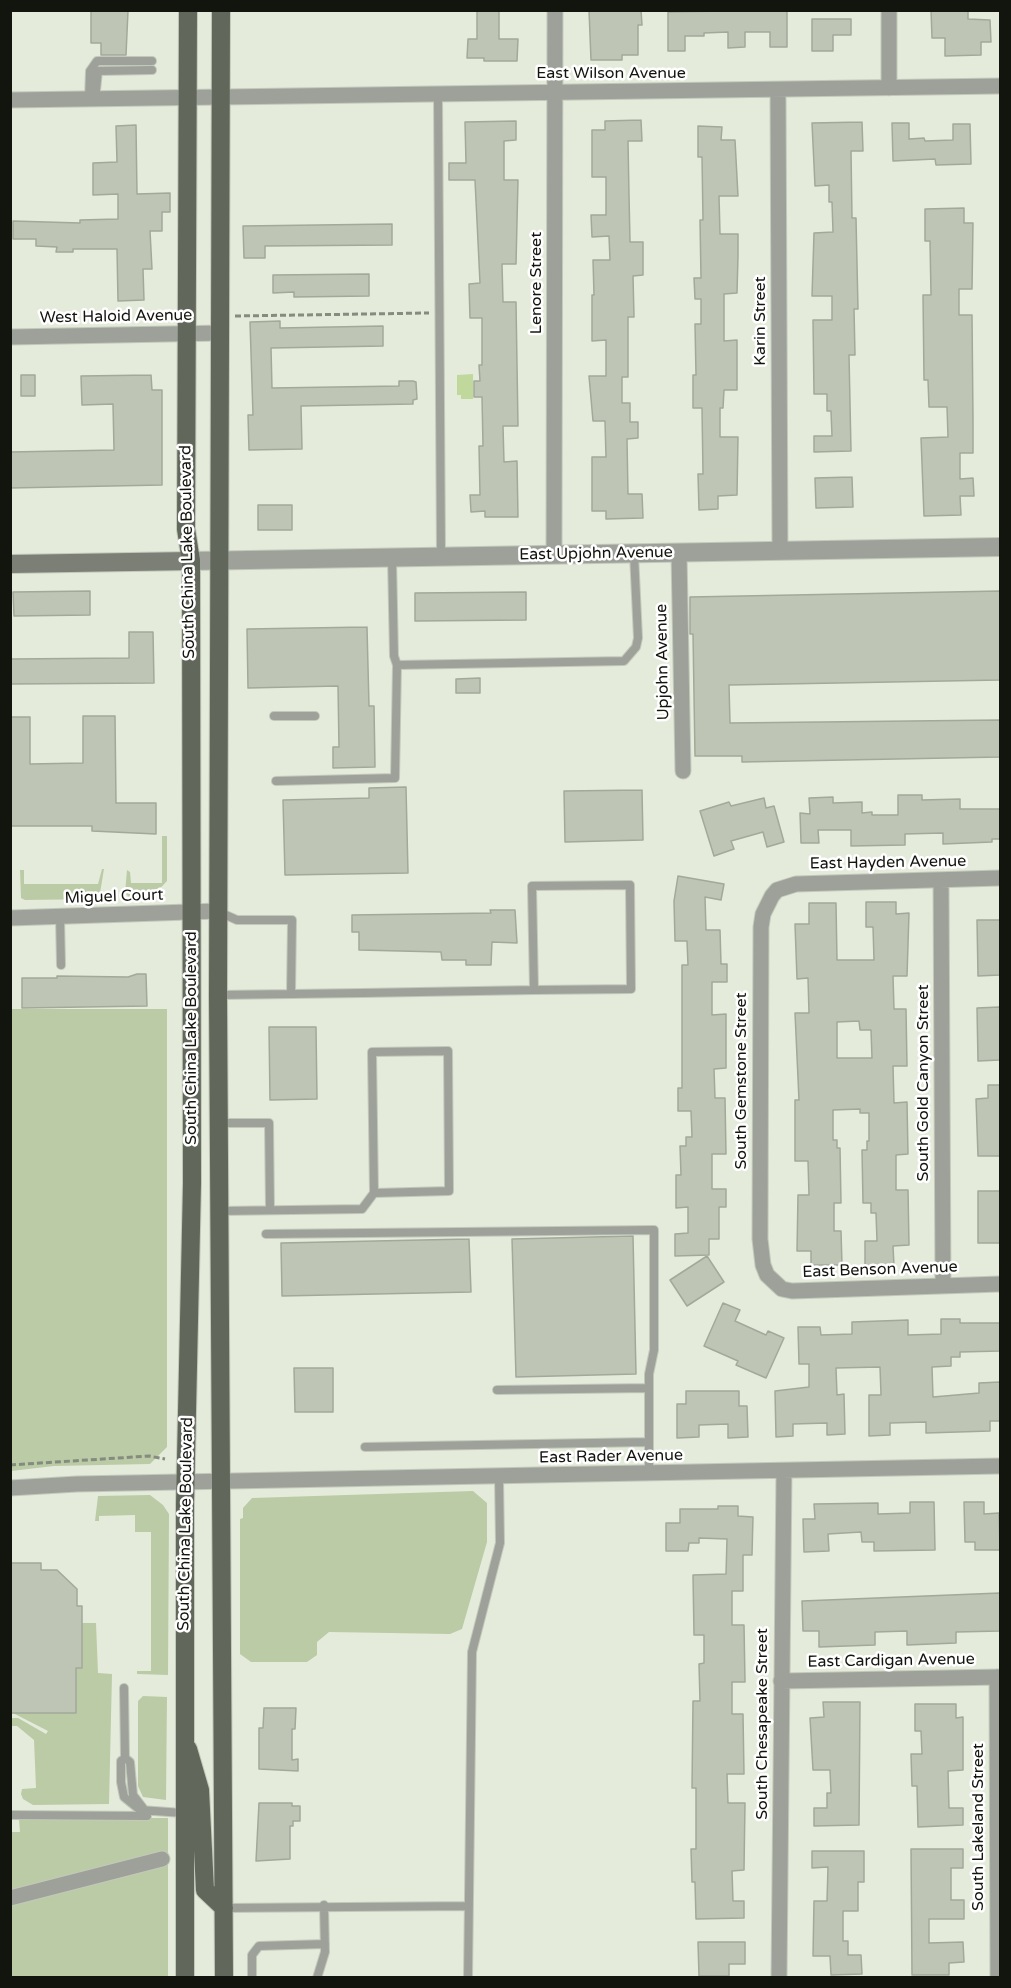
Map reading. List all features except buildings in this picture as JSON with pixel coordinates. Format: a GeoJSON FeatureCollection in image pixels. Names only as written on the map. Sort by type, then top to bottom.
{"type":"FeatureCollection","features":[{"type":"Feature","properties":{"kind":"main road","name":"South China Lake Boulevard"},"geometry":{"type":"LineString","coordinates":[[184,1977],[183,1736],[192,1183],[190,561],[186,529],[188,10]]}},
{"type":"Feature","properties":{"kind":"main road","name":"South China Lake Boulevard"},"geometry":{"type":"LineString","coordinates":[[221,10],[218,995],[224,1977]]}},
{"type":"Feature","properties":{"kind":"main road"},"geometry":{"type":"LineString","coordinates":[[10,564],[190,561]]}},
{"type":"Feature","properties":{"kind":"main road"},"geometry":{"type":"LineString","coordinates":[[183,1736],[200,1790],[205,1890],[224,1908]]}},
{"type":"Feature","properties":{"kind":"street","name":"Lenore Street"},"geometry":{"type":"LineString","coordinates":[[554,555],[555,10]]}},
{"type":"Feature","properties":{"kind":"street"},"geometry":{"type":"LineString","coordinates":[[889,10],[889,88]]}},
{"type":"Feature","properties":{"kind":"street","name":"East Wilson Avenue"},"geometry":{"type":"LineString","coordinates":[[222,99],[1000,86]]}},
{"type":"Feature","properties":{"kind":"street","name":"Karin Street"},"geometry":{"type":"LineString","coordinates":[[778,91],[780,551]]}},
{"type":"Feature","properties":{"kind":"street"},"geometry":{"type":"LineString","coordinates":[[10,100],[222,99]]}},
{"type":"Feature","properties":{"kind":"street","name":"West Haloid Avenue"},"geometry":{"type":"LineString","coordinates":[[10,337],[187,334],[221,325]]}},
{"type":"Feature","properties":{"kind":"street","name":"East Upjohn Avenue"},"geometry":{"type":"LineString","coordinates":[[190,561],[1000,547]]}},
{"type":"Feature","properties":{"kind":"street","name":"Upjohn Avenue"},"geometry":{"type":"LineString","coordinates":[[679,553],[682,771]]}},
{"type":"Feature","properties":{"kind":"street","name":"East Hayden Avenue"},"geometry":{"type":"LineString","coordinates":[[777,890],[796,884],[1000,878]]}},
{"type":"Feature","properties":{"kind":"street","name":"South Gold Canyon Street"},"geometry":{"type":"LineString","coordinates":[[941,880],[944,1285]]}},
{"type":"Feature","properties":{"kind":"street","name":"South Gemstone Street"},"geometry":{"type":"LineString","coordinates":[[766,1275],[760,1239],[761,927],[763,914],[777,890]]}},
{"type":"Feature","properties":{"kind":"street","name":"Miguel Court"},"geometry":{"type":"LineString","coordinates":[[10,918],[218,911]]}},
{"type":"Feature","properties":{"kind":"street","name":"East Benson Avenue"},"geometry":{"type":"LineString","coordinates":[[766,1275],[782,1289],[792,1291],[1000,1284]]}},
{"type":"Feature","properties":{"kind":"street","name":"East Rader Avenue"},"geometry":{"type":"LineString","coordinates":[[10,1488],[58,1484],[1000,1466]]}},
{"type":"Feature","properties":{"kind":"street","name":"South Chesapeake Street"},"geometry":{"type":"LineString","coordinates":[[779,1977],[784,1471]]}},
{"type":"Feature","properties":{"kind":"street","name":"East Cardigan Avenue"},"geometry":{"type":"LineString","coordinates":[[781,1681],[999,1677]]}},
{"type":"Feature","properties":{"kind":"street","name":"South Lakeland Street"},"geometry":{"type":"LineString","coordinates":[[998,1977],[999,1677]]}},
{"type":"Feature","properties":{"kind":"street"},"geometry":{"type":"LineString","coordinates":[[10,1898],[162,1859]]}},
{"type":"Feature","properties":{"kind":"lane"},"geometry":{"type":"LineString","coordinates":[[92,100],[90,72],[97,61],[152,61]]}},
{"type":"Feature","properties":{"kind":"lane"},"geometry":{"type":"LineString","coordinates":[[92,100],[98,71],[152,70]]}},
{"type":"Feature","properties":{"kind":"lane"},"geometry":{"type":"LineString","coordinates":[[438,96],[441,557]]}},
{"type":"Feature","properties":{"kind":"lane"},"geometry":{"type":"LineString","coordinates":[[397,665],[624,662],[636,647],[638,638],[634,554]]}},
{"type":"Feature","properties":{"kind":"lane"},"geometry":{"type":"LineString","coordinates":[[276,781],[395,778],[397,665],[393,646],[393,558]]}},
{"type":"Feature","properties":{"kind":"lane"},"geometry":{"type":"LineString","coordinates":[[274,716],[315,716]]}},
{"type":"Feature","properties":{"kind":"lane"},"geometry":{"type":"LineString","coordinates":[[218,995],[632,989],[630,885],[532,886],[534,990]]}},
{"type":"Feature","properties":{"kind":"lane"},"geometry":{"type":"LineString","coordinates":[[218,911],[237,920],[292,921],[291,994]]}},
{"type":"Feature","properties":{"kind":"lane"},"geometry":{"type":"LineString","coordinates":[[60,917],[61,965]]}},
{"type":"Feature","properties":{"kind":"lane"},"geometry":{"type":"LineString","coordinates":[[220,1211],[362,1209],[374,1192],[372,1052],[448,1051],[449,1191],[374,1192]]}},
{"type":"Feature","properties":{"kind":"lane"},"geometry":{"type":"LineString","coordinates":[[219,1123],[269,1123],[270,1210]]}},
{"type":"Feature","properties":{"kind":"lane"},"geometry":{"type":"LineString","coordinates":[[266,1234],[654,1230],[654,1350],[649,1388],[649,1474]]}},
{"type":"Feature","properties":{"kind":"lane"},"geometry":{"type":"LineString","coordinates":[[497,1390],[649,1388]]}},
{"type":"Feature","properties":{"kind":"lane"},"geometry":{"type":"LineString","coordinates":[[365,1447],[649,1442]]}},
{"type":"Feature","properties":{"kind":"lane"},"geometry":{"type":"LineString","coordinates":[[468,1977],[472,1652],[500,1543],[499,1477]]}},
{"type":"Feature","properties":{"kind":"lane"},"geometry":{"type":"LineString","coordinates":[[124,1688],[125,1758],[121,1761],[124,1797],[140,1810],[183,1817]]}},
{"type":"Feature","properties":{"kind":"lane"},"geometry":{"type":"LineString","coordinates":[[10,1815],[119,1813],[183,1817]]}},
{"type":"Feature","properties":{"kind":"lane"},"geometry":{"type":"LineString","coordinates":[[224,1908],[324,1905],[469,1906]]}},
{"type":"Feature","properties":{"kind":"lane"},"geometry":{"type":"LineString","coordinates":[[316,1977],[325,1944],[324,1905]]}},
{"type":"Feature","properties":{"kind":"lane"},"geometry":{"type":"LineString","coordinates":[[252,1977],[252,1955],[260,1946],[325,1944]]}},
{"type":"Feature","properties":{"kind":"path"},"geometry":{"type":"LineString","coordinates":[[221,325],[440,313]]}},
{"type":"Feature","properties":{"kind":"path"},"geometry":{"type":"LineString","coordinates":[[10,1465],[149,1456],[165,1459]]}},
{"type":"Feature","properties":{"kind":"shaded area"},"geometry":{"type":"Polygon","coordinates":[[[473,374],[473,399],[461,399],[461,395],[457,395],[457,375],[473,374]]]}},
{"type":"Feature","properties":{"kind":"shaded area"},"geometry":{"type":"Polygon","coordinates":[[[162,836],[167,836],[167,881],[152,897],[130,898],[125,893],[127,870],[130,872],[131,883],[162,883],[162,836]]]}},
{"type":"Feature","properties":{"kind":"shaded area"},"geometry":{"type":"Polygon","coordinates":[[[102,869],[104,869],[99,899],[25,900],[21,898],[20,870],[24,870],[24,884],[98,884],[102,869]]]}},
{"type":"Feature","properties":{"kind":"shaded area"},"geometry":{"type":"Polygon","coordinates":[[[11,1009],[167,1009],[167,1447],[150,1464],[54,1466],[11,1471],[11,1009]]]}},
{"type":"Feature","properties":{"kind":"shaded area"},"geometry":{"type":"Polygon","coordinates":[[[473,1491],[487,1503],[487,1542],[462,1629],[450,1634],[329,1632],[317,1642],[317,1655],[307,1662],[251,1662],[240,1654],[240,1519],[243,1518],[243,1508],[252,1498],[473,1491]]]}},
{"type":"Feature","properties":{"kind":"shaded area"},"geometry":{"type":"Polygon","coordinates":[[[150,1495],[163,1505],[169,1514],[168,1675],[137,1674],[137,1671],[151,1671],[151,1532],[135,1532],[135,1515],[99,1516],[99,1521],[95,1521],[98,1496],[150,1495]]]}},
{"type":"Feature","properties":{"kind":"shaded area"},"geometry":{"type":"Polygon","coordinates":[[[82,1623],[96,1623],[98,1673],[112,1674],[109,1804],[33,1805],[23,1799],[21,1794],[22,1789],[36,1788],[34,1740],[17,1726],[11,1726],[11,1718],[18,1718],[46,1734],[48,1731],[11,1712],[76,1713],[76,1668],[82,1668],[82,1623]]]}},
{"type":"Feature","properties":{"kind":"shaded area"},"geometry":{"type":"Polygon","coordinates":[[[143,1696],[167,1697],[166,1800],[143,1797],[138,1786],[138,1701],[143,1696]]]}},
{"type":"Feature","properties":{"kind":"shaded area"},"geometry":{"type":"Polygon","coordinates":[[[22,1818],[168,1818],[168,1977],[11,1977],[10,1832],[20,1832],[19,1820],[22,1818]]]}}]}
